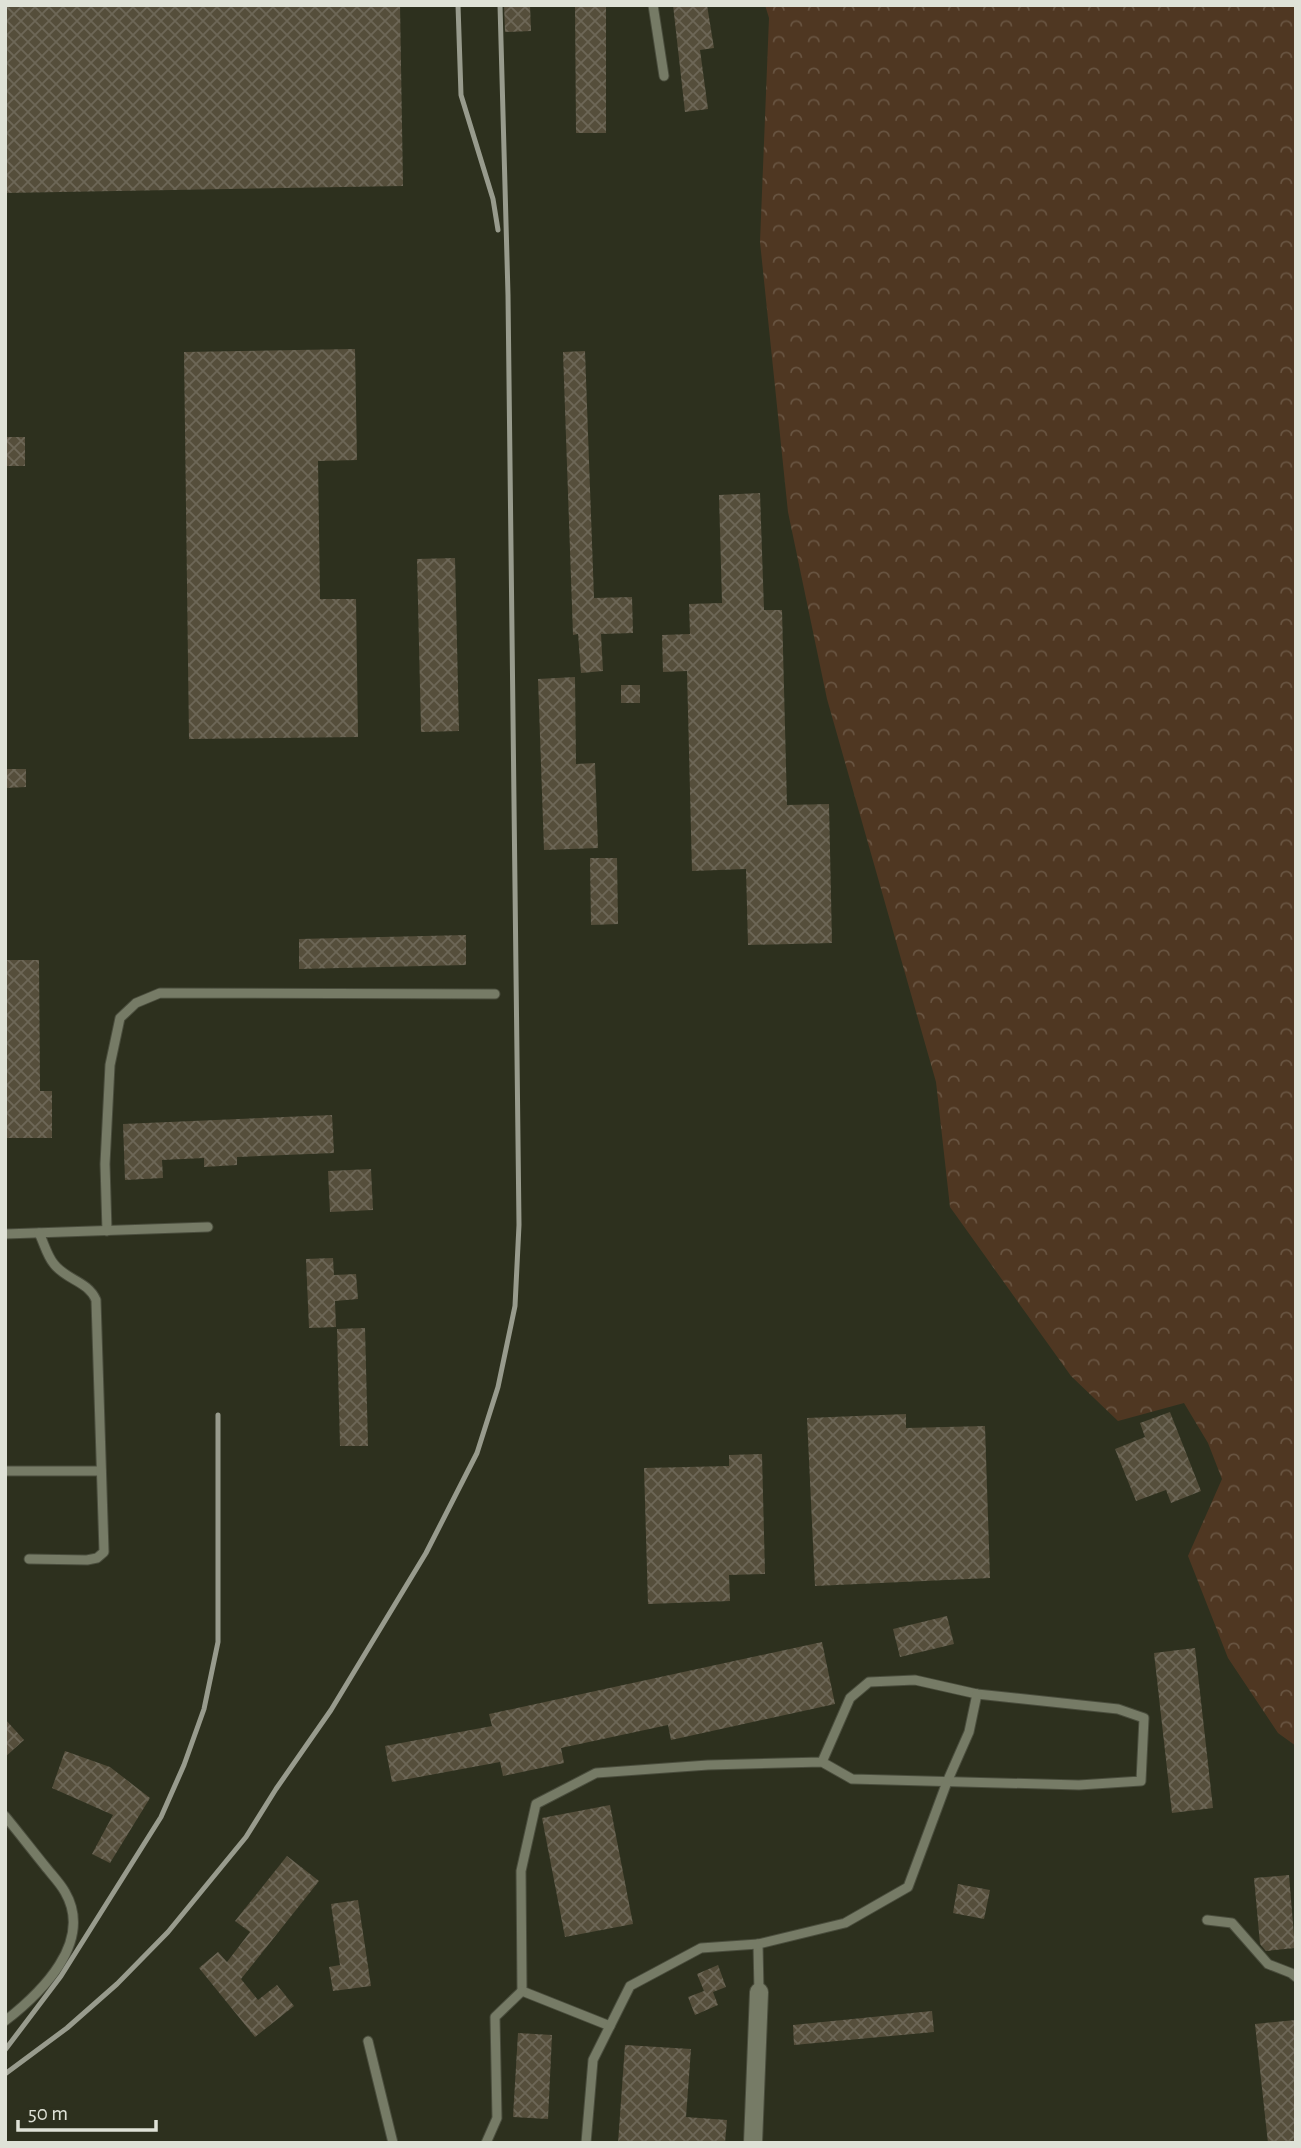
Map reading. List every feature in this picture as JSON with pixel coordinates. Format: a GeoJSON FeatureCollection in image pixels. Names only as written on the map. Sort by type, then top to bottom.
{"type":"FeatureCollection","features":[{"type":"Feature","properties":{"kind":"street"},"geometry":{"type":"LineString","coordinates":[[753,2143],[760,1992]]}},
{"type":"Feature","properties":{"kind":"lane"},"geometry":{"type":"LineString","coordinates":[[653,5],[664,76]]}},
{"type":"Feature","properties":{"kind":"lane"},"geometry":{"type":"LineString","coordinates":[[107,1231],[105,1164],[110,1065],[120,1018],[136,1003],[160,993],[495,994]]}},
{"type":"Feature","properties":{"kind":"lane"},"geometry":{"type":"LineString","coordinates":[[5,1234],[208,1227]]}},
{"type":"Feature","properties":{"kind":"lane"},"geometry":{"type":"LineString","coordinates":[[29,1559],[88,1560],[97,1558],[104,1552],[96,1300],[92,1290],[72,1280],[54,1264],[39,1233]]}},
{"type":"Feature","properties":{"kind":"lane"},"geometry":{"type":"LineString","coordinates":[[5,1471],[101,1471]]}},
{"type":"Feature","properties":{"kind":"lane"},"geometry":{"type":"LineString","coordinates":[[486,2143],[497,2118],[495,2017],[522,1991],[522,1871],[536,1804],[596,1773],[708,1765],[822,1762],[852,1779],[1079,1785],[1141,1781],[1144,1718],[1118,1709],[977,1694],[915,1680],[869,1682],[850,1698],[822,1762]]}},
{"type":"Feature","properties":{"kind":"lane"},"geometry":{"type":"LineString","coordinates":[[586,2143],[593,2060],[630,1986],[701,1948],[758,1944],[845,1923],[908,1887],[947,1782],[969,1732],[977,1694]]}},
{"type":"Feature","properties":{"kind":"lane"},"geometry":{"type":"LineString","coordinates":[[5,1816],[66,1893],[72,1913],[72,1934],[65,1956],[33,1996],[5,2021]]}},
{"type":"Feature","properties":{"kind":"lane"},"geometry":{"type":"LineString","coordinates":[[1207,1920],[1231,1923],[1268,1964],[1296,1977]]}},
{"type":"Feature","properties":{"kind":"lane"},"geometry":{"type":"LineString","coordinates":[[758,1944],[760,1992]]}},
{"type":"Feature","properties":{"kind":"lane"},"geometry":{"type":"LineString","coordinates":[[522,1991],[610,2026]]}},
{"type":"Feature","properties":{"kind":"lane"},"geometry":{"type":"LineString","coordinates":[[368,2040],[393,2143]]}},
{"type":"Feature","properties":{"kind":"green space"},"geometry":{"type":"Polygon","coordinates":[[[765,5],[1296,5],[1296,1746],[1278,1733],[1228,1658],[1188,1556],[1222,1479],[1208,1443],[1184,1403],[1118,1421],[1071,1376],[950,1207],[936,1082],[827,699],[788,512],[760,242],[769,18],[765,5]]]}},
{"type":"Feature","properties":{"kind":"building"},"geometry":{"type":"Polygon","coordinates":[[[5,5],[400,5],[403,186],[5,193],[5,5]]]}},
{"type":"Feature","properties":{"kind":"building"},"geometry":{"type":"Polygon","coordinates":[[[504,5],[530,5],[531,31],[505,32],[504,5]]]}},
{"type":"Feature","properties":{"kind":"building"},"geometry":{"type":"Polygon","coordinates":[[[575,5],[606,5],[606,133],[576,133],[575,5]]]}},
{"type":"Feature","properties":{"kind":"building"},"geometry":{"type":"Polygon","coordinates":[[[673,5],[707,5],[714,48],[700,50],[708,109],[685,112],[673,5]]]}},
{"type":"Feature","properties":{"kind":"building"},"geometry":{"type":"Polygon","coordinates":[[[355,349],[357,460],[318,461],[320,599],[356,599],[358,737],[189,739],[184,352],[355,349]]]}},
{"type":"Feature","properties":{"kind":"building"},"geometry":{"type":"Polygon","coordinates":[[[585,351],[594,598],[632,597],[633,633],[601,634],[603,671],[581,673],[578,634],[573,635],[563,352],[585,351]]]}},
{"type":"Feature","properties":{"kind":"building"},"geometry":{"type":"Polygon","coordinates":[[[5,437],[25,437],[25,466],[5,466],[5,437]]]}},
{"type":"Feature","properties":{"kind":"building"},"geometry":{"type":"Polygon","coordinates":[[[760,493],[764,610],[782,610],[787,805],[829,804],[832,943],[748,945],[746,869],[692,871],[687,671],[663,672],[662,635],[690,634],[689,604],[722,603],[719,495],[760,493]]]}},
{"type":"Feature","properties":{"kind":"building"},"geometry":{"type":"Polygon","coordinates":[[[455,558],[459,731],[421,732],[417,559],[455,558]]]}},
{"type":"Feature","properties":{"kind":"building"},"geometry":{"type":"Polygon","coordinates":[[[575,677],[576,764],[595,763],[598,848],[544,850],[538,679],[575,677]]]}},
{"type":"Feature","properties":{"kind":"building"},"geometry":{"type":"Polygon","coordinates":[[[621,685],[640,685],[640,703],[621,703],[621,685]]]}},
{"type":"Feature","properties":{"kind":"building"},"geometry":{"type":"Polygon","coordinates":[[[5,769],[26,769],[26,787],[5,788],[5,769]]]}},
{"type":"Feature","properties":{"kind":"building"},"geometry":{"type":"Polygon","coordinates":[[[590,858],[617,858],[618,924],[591,925],[590,858]]]}},
{"type":"Feature","properties":{"kind":"building"},"geometry":{"type":"Polygon","coordinates":[[[466,935],[466,965],[299,969],[299,939],[466,935]]]}},
{"type":"Feature","properties":{"kind":"building"},"geometry":{"type":"Polygon","coordinates":[[[5,960],[39,960],[40,1091],[52,1091],[52,1138],[5,1138],[5,960]]]}},
{"type":"Feature","properties":{"kind":"building"},"geometry":{"type":"Polygon","coordinates":[[[332,1115],[334,1153],[237,1157],[237,1165],[204,1167],[204,1158],[162,1160],[163,1178],[125,1180],[123,1124],[332,1115]]]}},
{"type":"Feature","properties":{"kind":"building"},"geometry":{"type":"Polygon","coordinates":[[[371,1169],[373,1210],[330,1212],[328,1171],[371,1169]]]}},
{"type":"Feature","properties":{"kind":"building"},"geometry":{"type":"Polygon","coordinates":[[[333,1258],[334,1275],[356,1274],[358,1299],[335,1301],[336,1327],[309,1328],[306,1259],[333,1258]]]}},
{"type":"Feature","properties":{"kind":"building"},"geometry":{"type":"Polygon","coordinates":[[[365,1328],[368,1446],[340,1446],[337,1329],[365,1328]]]}},
{"type":"Feature","properties":{"kind":"building"},"geometry":{"type":"Polygon","coordinates":[[[1170,1412],[1201,1491],[1171,1503],[1166,1490],[1136,1501],[1115,1449],[1145,1437],[1140,1423],[1170,1412]]]}},
{"type":"Feature","properties":{"kind":"building"},"geometry":{"type":"Polygon","coordinates":[[[906,1414],[906,1428],[985,1426],[990,1578],[815,1586],[807,1418],[906,1414]]]}},
{"type":"Feature","properties":{"kind":"building"},"geometry":{"type":"Polygon","coordinates":[[[762,1454],[765,1574],[729,1575],[730,1601],[648,1604],[644,1468],[729,1466],[729,1455],[762,1454]]]}},
{"type":"Feature","properties":{"kind":"building"},"geometry":{"type":"Polygon","coordinates":[[[947,1616],[954,1644],[900,1657],[893,1629],[947,1616]]]}},
{"type":"Feature","properties":{"kind":"building"},"geometry":{"type":"Polygon","coordinates":[[[822,1642],[835,1704],[671,1740],[668,1725],[561,1748],[564,1763],[503,1776],[500,1762],[392,1782],[385,1746],[492,1726],[489,1714],[822,1642]]]}},
{"type":"Feature","properties":{"kind":"building"},"geometry":{"type":"Polygon","coordinates":[[[1195,1648],[1213,1808],[1172,1813],[1154,1653],[1195,1648]]]}},
{"type":"Feature","properties":{"kind":"building"},"geometry":{"type":"Polygon","coordinates":[[[5,1719],[24,1740],[5,1757],[5,1719]]]}},
{"type":"Feature","properties":{"kind":"building"},"geometry":{"type":"Polygon","coordinates":[[[65,1751],[110,1767],[150,1798],[110,1863],[92,1854],[113,1815],[52,1788],[65,1751]]]}},
{"type":"Feature","properties":{"kind":"building"},"geometry":{"type":"Polygon","coordinates":[[[610,1805],[633,1924],[565,1937],[542,1818],[610,1805]]]}},
{"type":"Feature","properties":{"kind":"building"},"geometry":{"type":"Polygon","coordinates":[[[287,1856],[319,1881],[241,1979],[258,2000],[277,1985],[294,2006],[255,2037],[199,1968],[218,1952],[227,1962],[250,1932],[235,1921],[287,1856]]]}},
{"type":"Feature","properties":{"kind":"building"},"geometry":{"type":"Polygon","coordinates":[[[1289,1875],[1295,1948],[1266,1951],[1260,1944],[1254,1878],[1289,1875]]]}},
{"type":"Feature","properties":{"kind":"building"},"geometry":{"type":"Polygon","coordinates":[[[958,1884],[990,1890],[984,1919],[953,1913],[958,1884]]]}},
{"type":"Feature","properties":{"kind":"building"},"geometry":{"type":"Polygon","coordinates":[[[358,1900],[371,1986],[333,1991],[329,1967],[340,1965],[331,1904],[358,1900]]]}},
{"type":"Feature","properties":{"kind":"building"},"geometry":{"type":"Polygon","coordinates":[[[718,1965],[726,1987],[713,1992],[718,2005],[695,2015],[688,1997],[704,1991],[697,1974],[718,1965]]]}},
{"type":"Feature","properties":{"kind":"building"},"geometry":{"type":"Polygon","coordinates":[[[932,2011],[934,2032],[794,2045],[793,2025],[932,2011]]]}},
{"type":"Feature","properties":{"kind":"building"},"geometry":{"type":"Polygon","coordinates":[[[1296,2020],[1296,2143],[1268,2143],[1255,2024],[1296,2020]]]}},
{"type":"Feature","properties":{"kind":"building"},"geometry":{"type":"Polygon","coordinates":[[[518,2033],[552,2035],[548,2119],[513,2117],[518,2033]]]}},
{"type":"Feature","properties":{"kind":"building"},"geometry":{"type":"Polygon","coordinates":[[[625,2045],[691,2049],[686,2117],[727,2120],[725,2143],[618,2143],[625,2045]]]}},
{"type":"Feature","properties":{"kind":"railway"},"geometry":{"type":"LineString","coordinates":[[458,5],[461,95],[493,199],[498,230]]}},
{"type":"Feature","properties":{"kind":"railway"},"geometry":{"type":"LineString","coordinates":[[5,2074],[67,2028],[117,1984],[168,1932],[246,1837],[331,1710],[426,1553],[477,1453],[498,1387],[515,1306],[519,1225],[508,295],[500,5]]}},
{"type":"Feature","properties":{"kind":"railway"},"geometry":{"type":"LineString","coordinates":[[5,2050],[61,1976],[161,1817],[184,1765],[204,1709],[218,1642],[218,1415]]}}]}
